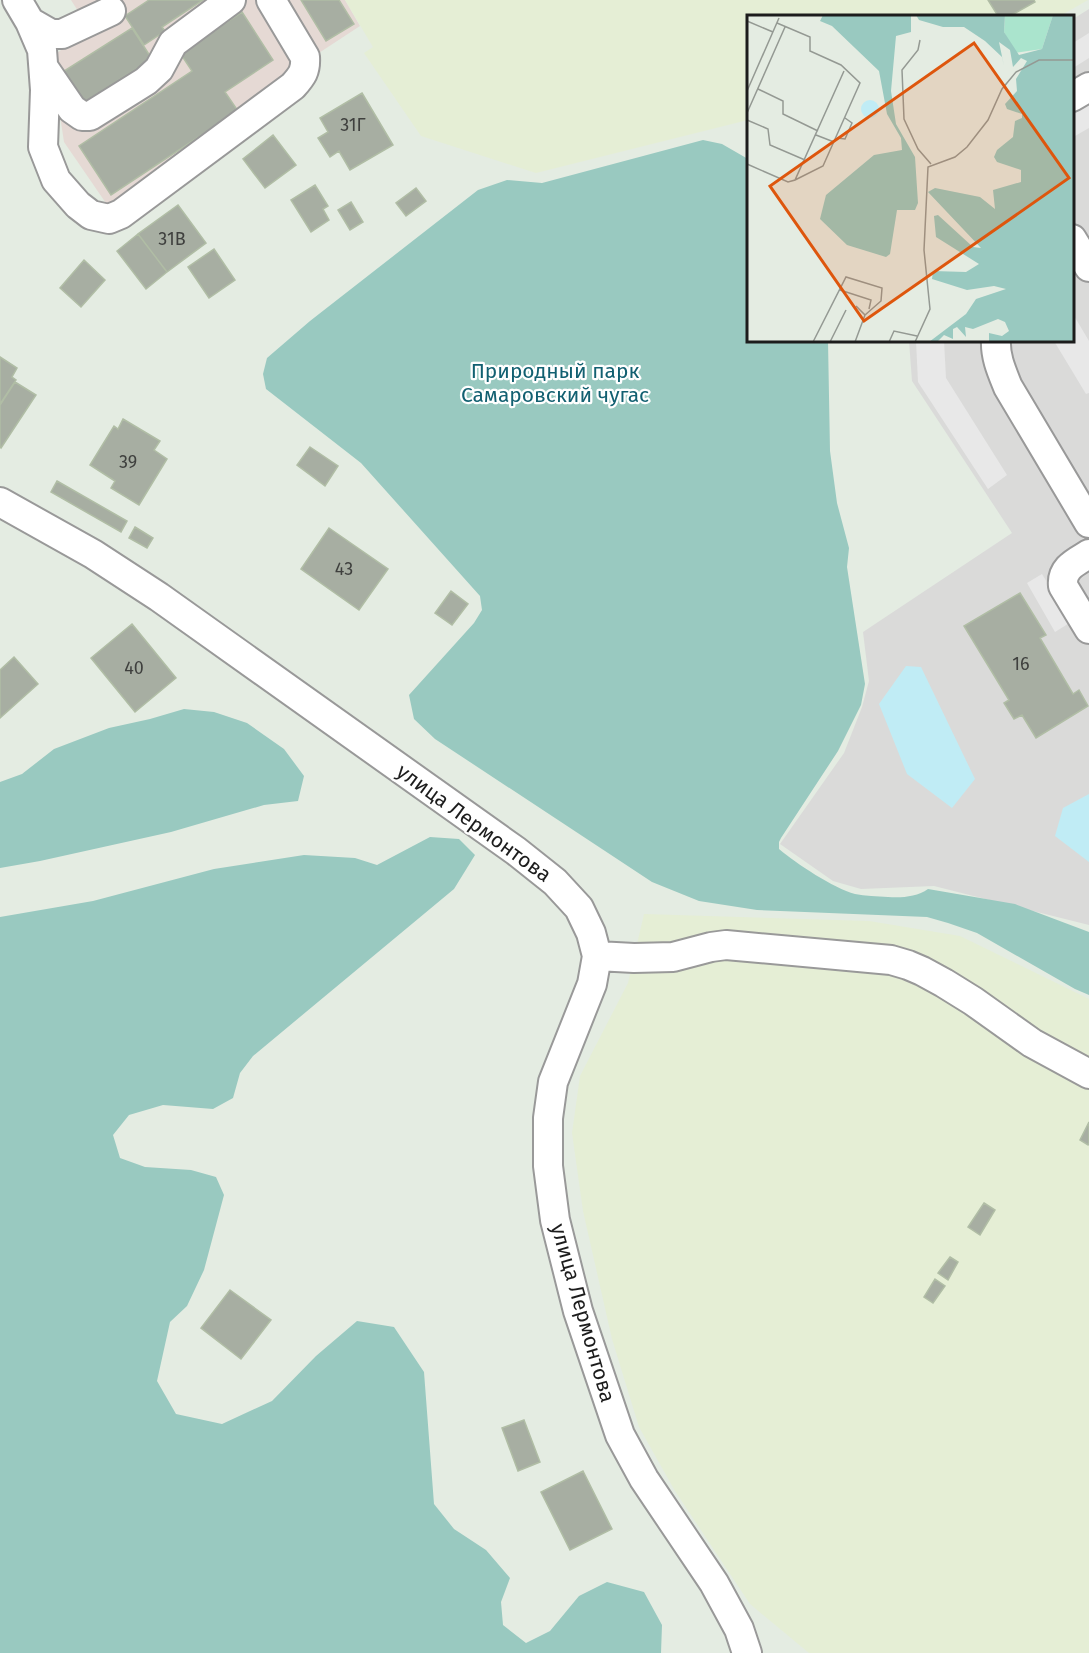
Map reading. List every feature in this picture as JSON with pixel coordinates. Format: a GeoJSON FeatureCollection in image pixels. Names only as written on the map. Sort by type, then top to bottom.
{"type":"FeatureCollection","features":[{"type":"Feature","properties":{"kind":"street"},"geometry":{"type":"LineString","coordinates":[[44,68],[72,109],[82,116],[90,116],[146,81],[159,69],[173,43],[231,0]]}},
{"type":"Feature","properties":{"kind":"street"},"geometry":{"type":"LineString","coordinates":[[23,11],[42,50],[44,68],[43,147],[48,164],[56,180],[78,205],[92,215],[109,219],[121,214],[293,87],[303,75],[305,57],[271,0]]}},
{"type":"Feature","properties":{"kind":"street"},"geometry":{"type":"LineString","coordinates":[[23,11],[51,34],[62,34],[111,11]]}},
{"type":"Feature","properties":{"kind":"street"},"geometry":{"type":"LineString","coordinates":[[1074,96],[1089,87]]}},
{"type":"Feature","properties":{"kind":"street"},"geometry":{"type":"LineString","coordinates":[[1074,242],[1089,267]]}},
{"type":"Feature","properties":{"kind":"street"},"geometry":{"type":"LineString","coordinates":[[996,342],[999,365],[1008,387],[1087,516]]}},
{"type":"Feature","properties":{"kind":"street","name":"улица Лермонтова"},"geometry":{"type":"LineString","coordinates":[[0,502],[93,554],[159,597],[516,850],[555,882],[579,908],[591,933],[597,956],[592,984],[554,1082],[548,1118],[548,1166],[555,1220],[578,1311],[620,1435],[644,1479],[714,1584],[739,1629],[747,1653]]}},
{"type":"Feature","properties":{"kind":"street"},"geometry":{"type":"LineString","coordinates":[[1089,554],[1071,565],[1065,571],[1062,579],[1063,586],[1089,629]]}},
{"type":"Feature","properties":{"kind":"street"},"geometry":{"type":"LineString","coordinates":[[597,956],[673,957],[700,949],[726,945],[891,960],[944,982],[1032,1043],[1089,1074]]}},
{"type":"Feature","properties":{"kind":"shaded area"},"geometry":{"type":"Polygon","coordinates":[[[71,0],[345,0],[360,26],[299,66],[110,209],[64,142],[51,57],[90,30],[71,0]]]}},
{"type":"Feature","properties":{"kind":"shaded area"},"geometry":{"type":"Polygon","coordinates":[[[345,0],[1088,0],[1062,15],[747,15],[747,120],[536,173],[421,136],[364,53],[373,47],[345,0]]]}},
{"type":"Feature","properties":{"kind":"shaded area"},"geometry":{"type":"Polygon","coordinates":[[[1089,9],[1089,925],[934,886],[861,889],[833,881],[780,844],[844,753],[862,707],[869,681],[863,632],[1012,533],[912,381],[909,342],[1074,342],[1074,18],[1089,9]]]}},
{"type":"Feature","properties":{"kind":"shaded area"},"geometry":{"type":"Polygon","coordinates":[[[1089,33],[1089,58],[1074,67],[1074,42],[1089,33]]]}},
{"type":"Feature","properties":{"kind":"shaded area"},"geometry":{"type":"Polygon","coordinates":[[[1089,104],[1089,128],[1075,136],[1074,134],[1074,113],[1089,104]]]}},
{"type":"Feature","properties":{"kind":"shaded area"},"geometry":{"type":"Polygon","coordinates":[[[1074,316],[1089,341],[1089,393],[1086,394],[1055,342],[1074,342],[1074,316]]]}},
{"type":"Feature","properties":{"kind":"shaded area"},"geometry":{"type":"Polygon","coordinates":[[[916,342],[944,342],[946,378],[1007,475],[988,489],[918,382],[916,342]]]}},
{"type":"Feature","properties":{"kind":"shaded area"},"geometry":{"type":"Polygon","coordinates":[[[1042,574],[1071,622],[1055,632],[1027,583],[1042,574]]]}},
{"type":"Feature","properties":{"kind":"shaded area"},"geometry":{"type":"Polygon","coordinates":[[[906,666],[921,667],[975,779],[952,808],[907,774],[879,704],[906,666]]]}},
{"type":"Feature","properties":{"kind":"shaded area"},"geometry":{"type":"Polygon","coordinates":[[[1089,794],[1089,862],[1055,836],[1063,808],[1089,794]]]}},
{"type":"Feature","properties":{"kind":"shaded area"},"geometry":{"type":"Polygon","coordinates":[[[644,914],[869,921],[960,936],[1089,999],[1089,1653],[809,1653],[750,1604],[675,1491],[639,1427],[612,1339],[583,1211],[572,1133],[580,1076],[628,983],[644,914]]]}},
{"type":"Feature","properties":{"kind":"green space","name":"Природный парк Самаровский чугас"},"geometry":{"type":"Polygon","coordinates":[[[703,140],[722,144],[747,158],[747,342],[828,342],[830,451],[837,503],[849,548],[847,567],[865,684],[861,705],[838,751],[781,838],[779,849],[795,862],[836,887],[855,894],[903,897],[919,894],[928,889],[1015,904],[1089,932],[1089,995],[977,933],[927,917],[757,910],[699,901],[652,882],[435,739],[414,719],[409,695],[474,623],[482,610],[480,596],[361,463],[266,389],[263,374],[267,358],[310,321],[478,190],[507,180],[542,183],[703,140]]]}},
{"type":"Feature","properties":{"kind":"green space"},"geometry":{"type":"Polygon","coordinates":[[[184,709],[214,712],[247,723],[284,749],[304,776],[298,801],[264,805],[171,832],[0,868],[0,782],[22,774],[54,749],[109,728],[184,709]]]}},
{"type":"Feature","properties":{"kind":"green space"},"geometry":{"type":"Polygon","coordinates":[[[430,837],[459,839],[475,855],[454,889],[253,1056],[240,1073],[233,1098],[213,1109],[163,1105],[129,1115],[113,1135],[120,1158],[145,1167],[191,1170],[216,1177],[224,1195],[204,1270],[187,1306],[170,1322],[157,1381],[176,1414],[222,1424],[272,1401],[316,1356],[357,1321],[394,1327],[424,1372],[434,1504],[454,1529],[486,1550],[510,1578],[501,1602],[503,1625],[526,1643],[550,1631],[579,1596],[607,1582],[644,1592],[662,1625],[661,1653],[0,1653],[0,917],[93,901],[214,869],[304,855],[355,858],[377,865],[430,837]]]}},
{"type":"Feature","properties":{"kind":"building"},"geometry":{"type":"Polygon","coordinates":[[[149,0],[203,0],[162,27],[165,31],[144,45],[125,16],[149,0]]]}},
{"type":"Feature","properties":{"kind":"building"},"geometry":{"type":"Polygon","coordinates":[[[301,0],[339,0],[354,24],[326,41],[301,0]]]}},
{"type":"Feature","properties":{"kind":"building"},"geometry":{"type":"Polygon","coordinates":[[[988,0],[1034,0],[1035,2],[1012,15],[997,15],[988,0]]]}},
{"type":"Feature","properties":{"kind":"building"},"geometry":{"type":"Polygon","coordinates":[[[242,12],[273,60],[225,92],[238,111],[111,195],[79,146],[192,71],[180,53],[242,12]]]}},
{"type":"Feature","properties":{"kind":"building"},"geometry":{"type":"Polygon","coordinates":[[[132,28],[152,59],[81,104],[61,73],[132,28]]]}},
{"type":"Feature","properties":{"kind":"building"},"geometry":{"type":"Polygon","coordinates":[[[362,93],[393,145],[350,170],[339,151],[330,157],[318,138],[328,132],[320,118],[362,93]]]}},
{"type":"Feature","properties":{"kind":"building"},"geometry":{"type":"Polygon","coordinates":[[[273,135],[296,165],[265,188],[243,159],[273,135]]]}},
{"type":"Feature","properties":{"kind":"building"},"geometry":{"type":"Polygon","coordinates":[[[315,185],[328,206],[323,209],[329,220],[311,232],[291,200],[315,185]]]}},
{"type":"Feature","properties":{"kind":"building"},"geometry":{"type":"Polygon","coordinates":[[[416,188],[426,201],[406,216],[396,203],[416,188]]]}},
{"type":"Feature","properties":{"kind":"building"},"geometry":{"type":"Polygon","coordinates":[[[351,202],[363,222],[350,230],[338,210],[351,202]]]}},
{"type":"Feature","properties":{"kind":"building"},"geometry":{"type":"Polygon","coordinates":[[[178,205],[206,243],[167,272],[138,234],[178,205]]]}},
{"type":"Feature","properties":{"kind":"building"},"geometry":{"type":"Polygon","coordinates":[[[138,234],[167,272],[146,289],[117,251],[138,234]]]}},
{"type":"Feature","properties":{"kind":"building"},"geometry":{"type":"Polygon","coordinates":[[[214,249],[235,280],[209,298],[188,267],[214,249]]]}},
{"type":"Feature","properties":{"kind":"building"},"geometry":{"type":"Polygon","coordinates":[[[84,260],[105,280],[81,307],[60,288],[84,260]]]}},
{"type":"Feature","properties":{"kind":"building"},"geometry":{"type":"Polygon","coordinates":[[[0,357],[17,368],[12,377],[16,380],[0,404],[0,357]]]}},
{"type":"Feature","properties":{"kind":"building"},"geometry":{"type":"Polygon","coordinates":[[[15,382],[36,395],[1,448],[0,405],[15,382]]]}},
{"type":"Feature","properties":{"kind":"building"},"geometry":{"type":"Polygon","coordinates":[[[123,419],[160,441],[154,450],[167,459],[139,505],[111,488],[115,481],[90,465],[114,426],[118,429],[123,419]]]}},
{"type":"Feature","properties":{"kind":"building"},"geometry":{"type":"Polygon","coordinates":[[[310,447],[338,466],[325,486],[297,465],[310,447]]]}},
{"type":"Feature","properties":{"kind":"building"},"geometry":{"type":"Polygon","coordinates":[[[57,481],[127,521],[121,532],[51,492],[57,481]]]}},
{"type":"Feature","properties":{"kind":"building"},"geometry":{"type":"Polygon","coordinates":[[[135,527],[153,538],[147,548],[129,538],[135,527]]]}},
{"type":"Feature","properties":{"kind":"building"},"geometry":{"type":"Polygon","coordinates":[[[329,528],[388,569],[359,610],[301,569],[329,528]]]}},
{"type":"Feature","properties":{"kind":"building"},"geometry":{"type":"Polygon","coordinates":[[[451,591],[468,604],[452,625],[435,613],[451,591]]]}},
{"type":"Feature","properties":{"kind":"building"},"geometry":{"type":"Polygon","coordinates":[[[1020,593],[1046,635],[1040,638],[1073,694],[1079,690],[1088,706],[1036,738],[1022,715],[1014,719],[1004,703],[1009,700],[964,626],[1020,593]]]}},
{"type":"Feature","properties":{"kind":"building"},"geometry":{"type":"Polygon","coordinates":[[[132,624],[176,678],[135,712],[91,658],[132,624]]]}},
{"type":"Feature","properties":{"kind":"building"},"geometry":{"type":"Polygon","coordinates":[[[14,657],[38,684],[0,718],[0,670],[14,657]]]}},
{"type":"Feature","properties":{"kind":"building"},"geometry":{"type":"Polygon","coordinates":[[[1089,1122],[1089,1143],[1088,1145],[1080,1140],[1089,1122]]]}},
{"type":"Feature","properties":{"kind":"building"},"geometry":{"type":"Polygon","coordinates":[[[984,1203],[995,1210],[980,1235],[968,1227],[984,1203]]]}},
{"type":"Feature","properties":{"kind":"building"},"geometry":{"type":"Polygon","coordinates":[[[950,1257],[958,1262],[948,1280],[938,1273],[950,1257]]]}},
{"type":"Feature","properties":{"kind":"building"},"geometry":{"type":"Polygon","coordinates":[[[935,1279],[945,1286],[933,1303],[924,1297],[935,1279]]]}},
{"type":"Feature","properties":{"kind":"building"},"geometry":{"type":"Polygon","coordinates":[[[230,1290],[271,1320],[241,1359],[201,1328],[230,1290]]]}},
{"type":"Feature","properties":{"kind":"building"},"geometry":{"type":"Polygon","coordinates":[[[524,1420],[540,1462],[518,1471],[502,1428],[524,1420]]]}},
{"type":"Feature","properties":{"kind":"building"},"geometry":{"type":"Polygon","coordinates":[[[583,1471],[612,1529],[570,1550],[541,1492],[583,1471]]]}}]}
